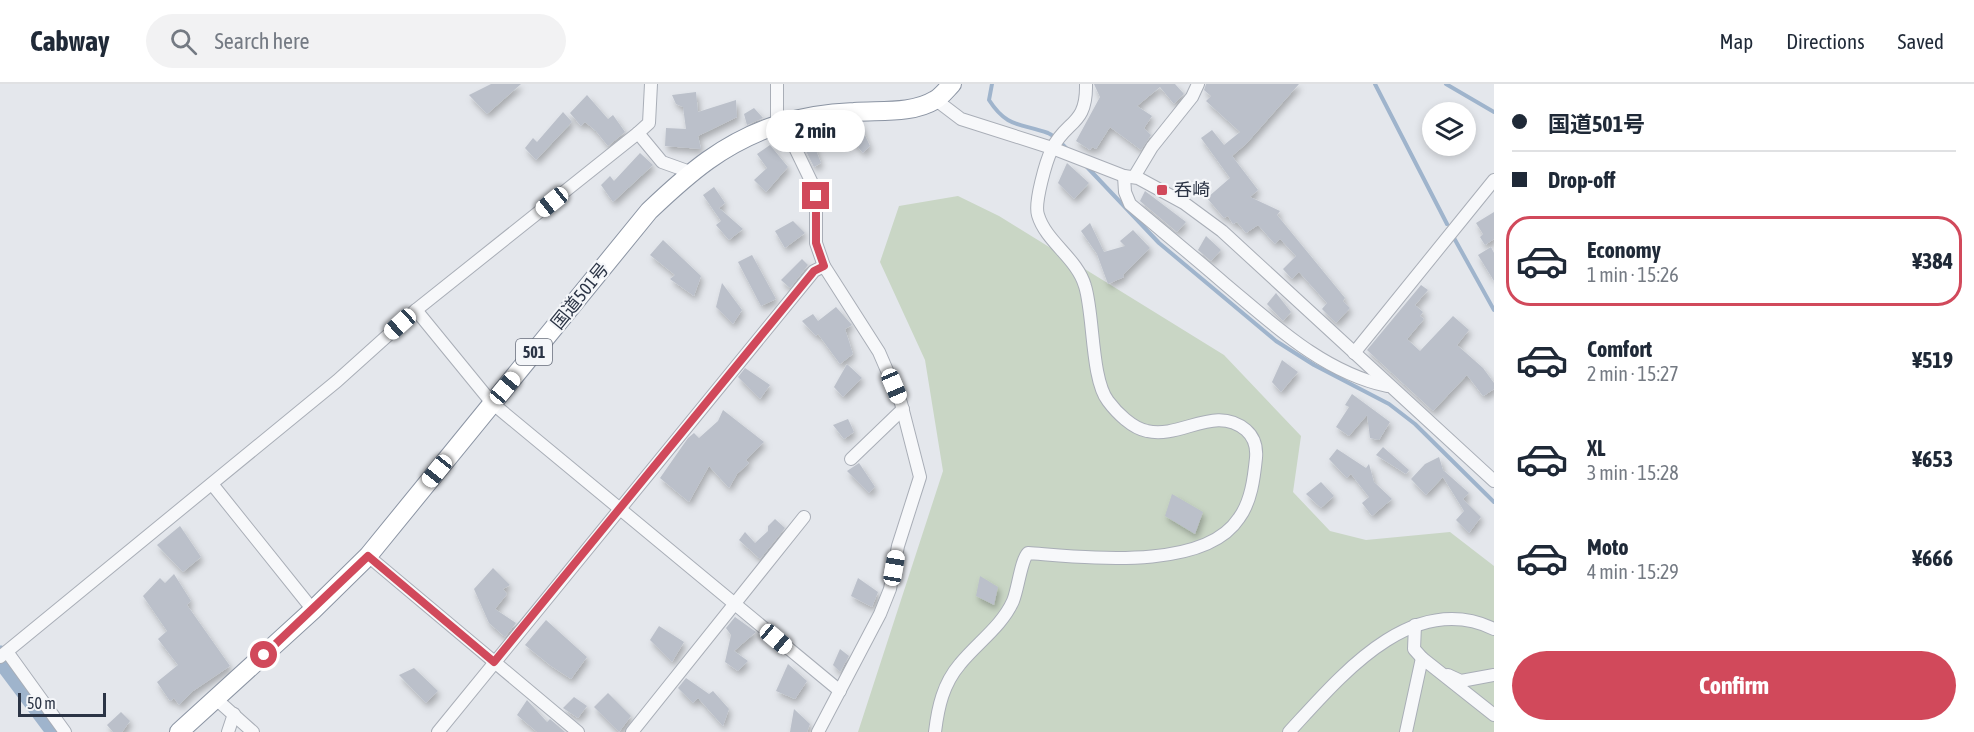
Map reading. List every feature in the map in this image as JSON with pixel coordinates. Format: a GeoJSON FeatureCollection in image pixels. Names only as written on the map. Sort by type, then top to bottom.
{"type":"FeatureCollection","features":[{"type":"Feature","properties":{"kind":"highway","name":"国道501号"},"geometry":{"type":"LineString","coordinates":[[179,732],[313,610],[368,556],[649,211],[705,159],[740,140],[780,124],[852,112],[909,109],[936,100],[952,84]]}},
{"type":"Feature","properties":{"kind":"street"},"geometry":{"type":"LineString","coordinates":[[65,732],[4,654],[337,381],[416,310],[638,134],[649,123],[651,84]]}},
{"type":"Feature","properties":{"kind":"street"},"geometry":{"type":"LineString","coordinates":[[777,84],[780,124],[812,183],[816,196],[816,243],[824,266],[879,352],[903,409],[920,477],[898,546],[890,589],[880,614],[818,732]]}},
{"type":"Feature","properties":{"kind":"street"},"geometry":{"type":"LineString","coordinates":[[935,732],[938,705],[948,683],[959,665],[995,626],[1012,603],[1021,581],[1025,557],[1028,553],[1084,557],[1161,557],[1190,550],[1215,538],[1238,520],[1246,505],[1254,471],[1256,445],[1250,433],[1236,422],[1214,419],[1170,432],[1148,432],[1133,426],[1107,400],[1101,380],[1085,286],[1078,269],[1038,215],[1037,204],[1056,149],[1064,135],[1081,115],[1086,100],[1086,84]]}},
{"type":"Feature","properties":{"kind":"street"},"geometry":{"type":"LineString","coordinates":[[1198,84],[1192,97],[1129,177],[1125,192],[1130,204],[1275,327],[1318,357],[1364,381],[1388,386]]}},
{"type":"Feature","properties":{"kind":"street"},"geometry":{"type":"LineString","coordinates":[[936,100],[961,119],[1056,149],[1129,177],[1184,203],[1222,231],[1494,481]]}},
{"type":"Feature","properties":{"kind":"street"},"geometry":{"type":"LineString","coordinates":[[638,134],[662,162],[690,172]]}},
{"type":"Feature","properties":{"kind":"street"},"geometry":{"type":"LineString","coordinates":[[1354,352],[1494,180]]}},
{"type":"Feature","properties":{"kind":"street"},"geometry":{"type":"LineString","coordinates":[[438,732],[814,271],[824,266]]}},
{"type":"Feature","properties":{"kind":"street"},"geometry":{"type":"LineString","coordinates":[[416,310],[492,403],[840,691]]}},
{"type":"Feature","properties":{"kind":"street"},"geometry":{"type":"LineString","coordinates":[[851,459],[903,409]]}},
{"type":"Feature","properties":{"kind":"street"},"geometry":{"type":"LineString","coordinates":[[212,484],[313,610]]}},
{"type":"Feature","properties":{"kind":"street"},"geometry":{"type":"LineString","coordinates":[[632,732],[804,517]]}},
{"type":"Feature","properties":{"kind":"street"},"geometry":{"type":"LineString","coordinates":[[368,556],[578,732]]}},
{"type":"Feature","properties":{"kind":"street"},"geometry":{"type":"LineString","coordinates":[[1289,732],[1343,673],[1398,632],[1445,619],[1477,621],[1494,629]]}},
{"type":"Feature","properties":{"kind":"street"},"geometry":{"type":"LineString","coordinates":[[1406,732],[1418,653],[1415,626]]}},
{"type":"Feature","properties":{"kind":"street"},"geometry":{"type":"LineString","coordinates":[[1418,653],[1431,658],[1446,674],[1461,681],[1494,675]]}},
{"type":"Feature","properties":{"kind":"street"},"geometry":{"type":"LineString","coordinates":[[1418,653],[1494,715]]}},
{"type":"Feature","properties":{"kind":"street"},"geometry":{"type":"LineString","coordinates":[[216,699],[253,732]]}},
{"type":"Feature","properties":{"kind":"street"},"geometry":{"type":"LineString","coordinates":[[228,732],[234,714]]}},
{"type":"Feature","properties":{"kind":"green space"},"geometry":{"type":"Polygon","coordinates":[[[958,196],[999,216],[1224,355],[1301,436],[1293,492],[1330,531],[1366,540],[1450,532],[1494,566],[1494,732],[858,732],[943,471],[925,360],[880,262],[899,206],[958,196]]]}},
{"type":"Feature","properties":{"kind":"building"},"geometry":{"type":"Polygon","coordinates":[[[491,84],[521,84],[487,114],[469,95],[491,84]]]}},
{"type":"Feature","properties":{"kind":"building"},"geometry":{"type":"Polygon","coordinates":[[[1094,84],[1175,84],[1184,94],[1174,104],[1160,87],[1137,106],[1152,116],[1144,128],[1151,135],[1141,150],[1110,127],[1096,149],[1092,147],[1090,150],[1076,141],[1100,97],[1094,84]]]}},
{"type":"Feature","properties":{"kind":"building"},"geometry":{"type":"Polygon","coordinates":[[[1206,84],[1299,84],[1246,144],[1232,156],[1258,190],[1250,197],[1280,211],[1277,215],[1345,298],[1343,301],[1350,308],[1336,323],[1322,309],[1327,303],[1299,272],[1292,279],[1283,269],[1296,256],[1280,239],[1275,244],[1258,225],[1246,233],[1237,222],[1233,224],[1228,216],[1224,218],[1207,198],[1230,178],[1201,138],[1212,130],[1224,145],[1240,132],[1206,101],[1211,96],[1204,90],[1206,84]]]}},
{"type":"Feature","properties":{"kind":"building"},"geometry":{"type":"Polygon","coordinates":[[[696,92],[698,112],[736,100],[737,117],[698,136],[701,149],[665,146],[666,128],[686,129],[683,107],[676,104],[672,95],[696,92]]]}},
{"type":"Feature","properties":{"kind":"building"},"geometry":{"type":"Polygon","coordinates":[[[587,95],[608,119],[613,115],[625,132],[608,146],[596,131],[585,122],[581,126],[570,113],[587,95]]]}},
{"type":"Feature","properties":{"kind":"building"},"geometry":{"type":"Polygon","coordinates":[[[754,108],[763,118],[747,125],[744,114],[754,108]]]}},
{"type":"Feature","properties":{"kind":"building"},"geometry":{"type":"Polygon","coordinates":[[[563,112],[572,122],[536,160],[525,148],[533,138],[537,142],[563,112]]]}},
{"type":"Feature","properties":{"kind":"building"},"geometry":{"type":"Polygon","coordinates":[[[859,123],[870,146],[863,153],[847,134],[859,123]]]}},
{"type":"Feature","properties":{"kind":"building"},"geometry":{"type":"Polygon","coordinates":[[[810,135],[821,163],[814,167],[802,143],[810,135]]]}},
{"type":"Feature","properties":{"kind":"building"},"geometry":{"type":"Polygon","coordinates":[[[770,145],[788,167],[766,192],[754,180],[767,168],[757,154],[770,145]]]}},
{"type":"Feature","properties":{"kind":"building"},"geometry":{"type":"Polygon","coordinates":[[[640,153],[653,165],[613,202],[601,185],[610,176],[614,181],[640,153]]]}},
{"type":"Feature","properties":{"kind":"building"},"geometry":{"type":"Polygon","coordinates":[[[1067,163],[1089,183],[1074,199],[1058,183],[1067,163]]]}},
{"type":"Feature","properties":{"kind":"building"},"geometry":{"type":"Polygon","coordinates":[[[714,187],[725,203],[719,208],[743,229],[729,240],[716,225],[721,221],[703,195],[714,187]]]}},
{"type":"Feature","properties":{"kind":"building"},"geometry":{"type":"Polygon","coordinates":[[[1145,191],[1186,222],[1177,232],[1140,201],[1145,191]]]}},
{"type":"Feature","properties":{"kind":"building"},"geometry":{"type":"Polygon","coordinates":[[[1494,212],[1494,239],[1485,245],[1480,237],[1483,234],[1476,223],[1494,212]]]}},
{"type":"Feature","properties":{"kind":"building"},"geometry":{"type":"Polygon","coordinates":[[[793,221],[805,233],[785,248],[775,231],[793,221]]]}},
{"type":"Feature","properties":{"kind":"building"},"geometry":{"type":"Polygon","coordinates":[[[1090,223],[1104,252],[1125,246],[1120,241],[1133,230],[1150,248],[1123,275],[1124,277],[1108,284],[1097,254],[1081,231],[1090,223]]]}},
{"type":"Feature","properties":{"kind":"building"},"geometry":{"type":"Polygon","coordinates":[[[1206,236],[1221,250],[1211,261],[1198,250],[1206,236]]]}},
{"type":"Feature","properties":{"kind":"building"},"geometry":{"type":"Polygon","coordinates":[[[663,240],[701,276],[694,296],[670,279],[675,275],[650,255],[663,240]]]}},
{"type":"Feature","properties":{"kind":"building"},"geometry":{"type":"Polygon","coordinates":[[[1491,247],[1494,253],[1494,281],[1478,255],[1491,247]]]}},
{"type":"Feature","properties":{"kind":"building"},"geometry":{"type":"Polygon","coordinates":[[[752,255],[776,299],[761,306],[738,262],[752,255]]]}},
{"type":"Feature","properties":{"kind":"building"},"geometry":{"type":"Polygon","coordinates":[[[802,259],[808,265],[790,288],[781,280],[802,259]]]}},
{"type":"Feature","properties":{"kind":"building"},"geometry":{"type":"Polygon","coordinates":[[[722,283],[742,310],[733,324],[716,307],[722,283]]]}},
{"type":"Feature","properties":{"kind":"building"},"geometry":{"type":"Polygon","coordinates":[[[1421,285],[1428,290],[1415,305],[1423,312],[1420,316],[1424,319],[1407,339],[1420,351],[1453,316],[1469,330],[1457,345],[1483,368],[1494,383],[1494,389],[1485,395],[1483,396],[1467,375],[1433,411],[1367,350],[1421,285]]]}},
{"type":"Feature","properties":{"kind":"building"},"geometry":{"type":"Polygon","coordinates":[[[1276,293],[1291,312],[1283,321],[1267,304],[1276,293]]]}},
{"type":"Feature","properties":{"kind":"building"},"geometry":{"type":"Polygon","coordinates":[[[836,307],[852,325],[845,329],[853,354],[840,364],[818,334],[816,336],[802,321],[813,314],[818,321],[836,307]]]}},
{"type":"Feature","properties":{"kind":"building"},"geometry":{"type":"Polygon","coordinates":[[[1282,360],[1298,372],[1281,392],[1272,382],[1282,360]]]}},
{"type":"Feature","properties":{"kind":"building"},"geometry":{"type":"Polygon","coordinates":[[[847,364],[862,378],[843,397],[834,387],[847,364]]]}},
{"type":"Feature","properties":{"kind":"building"},"geometry":{"type":"Polygon","coordinates":[[[745,368],[770,385],[760,399],[738,377],[745,368]]]}},
{"type":"Feature","properties":{"kind":"building"},"geometry":{"type":"Polygon","coordinates":[[[1352,394],[1390,422],[1379,440],[1370,438],[1367,415],[1349,436],[1336,427],[1349,407],[1345,405],[1352,394]]]}},
{"type":"Feature","properties":{"kind":"building"},"geometry":{"type":"Polygon","coordinates":[[[723,410],[764,442],[746,460],[749,463],[737,474],[729,488],[709,466],[689,502],[660,478],[688,438],[694,433],[699,438],[718,421],[723,410]]]}},
{"type":"Feature","properties":{"kind":"building"},"geometry":{"type":"Polygon","coordinates":[[[848,419],[854,432],[844,439],[833,425],[848,419]]]}},
{"type":"Feature","properties":{"kind":"building"},"geometry":{"type":"Polygon","coordinates":[[[1383,447],[1409,470],[1406,474],[1376,455],[1383,447]]]}},
{"type":"Feature","properties":{"kind":"building"},"geometry":{"type":"Polygon","coordinates":[[[1337,449],[1366,468],[1369,464],[1374,482],[1392,499],[1372,516],[1362,503],[1369,497],[1351,474],[1347,478],[1329,459],[1337,449]]]}},
{"type":"Feature","properties":{"kind":"building"},"geometry":{"type":"Polygon","coordinates":[[[1439,457],[1443,470],[1469,493],[1463,499],[1481,517],[1469,533],[1456,520],[1464,511],[1443,477],[1426,495],[1411,479],[1425,464],[1439,457]]]}},
{"type":"Feature","properties":{"kind":"building"},"geometry":{"type":"Polygon","coordinates":[[[859,463],[875,487],[869,493],[847,471],[859,463]]]}},
{"type":"Feature","properties":{"kind":"building"},"geometry":{"type":"Polygon","coordinates":[[[1321,482],[1334,496],[1321,508],[1306,494],[1321,482]]]}},
{"type":"Feature","properties":{"kind":"building"},"geometry":{"type":"Polygon","coordinates":[[[1172,494],[1203,512],[1195,534],[1165,516],[1172,494]]]}},
{"type":"Feature","properties":{"kind":"building"},"geometry":{"type":"Polygon","coordinates":[[[775,519],[785,528],[760,559],[739,540],[745,532],[755,543],[768,531],[768,526],[775,519]]]}},
{"type":"Feature","properties":{"kind":"building"},"geometry":{"type":"Polygon","coordinates":[[[180,526],[201,557],[183,572],[157,545],[180,526]]]}},
{"type":"Feature","properties":{"kind":"building"},"geometry":{"type":"Polygon","coordinates":[[[493,568],[510,585],[503,589],[507,594],[495,609],[516,623],[505,637],[489,623],[474,589],[493,568]]]}},
{"type":"Feature","properties":{"kind":"building"},"geometry":{"type":"Polygon","coordinates":[[[174,574],[191,601],[187,605],[230,666],[193,691],[179,705],[174,698],[170,701],[157,682],[178,665],[158,639],[167,631],[143,596],[160,578],[165,583],[174,574]]]}},
{"type":"Feature","properties":{"kind":"building"},"geometry":{"type":"Polygon","coordinates":[[[980,576],[998,587],[994,605],[976,596],[980,576]]]}},
{"type":"Feature","properties":{"kind":"building"},"geometry":{"type":"Polygon","coordinates":[[[858,578],[878,592],[872,607],[851,596],[858,578]]]}},
{"type":"Feature","properties":{"kind":"building"},"geometry":{"type":"Polygon","coordinates":[[[735,617],[756,632],[734,651],[748,661],[738,671],[725,662],[731,635],[726,628],[735,617]]]}},
{"type":"Feature","properties":{"kind":"building"},"geometry":{"type":"Polygon","coordinates":[[[546,620],[587,657],[571,679],[525,645],[546,620]]]}},
{"type":"Feature","properties":{"kind":"building"},"geometry":{"type":"Polygon","coordinates":[[[659,626],[684,642],[672,662],[650,640],[659,626]]]}},
{"type":"Feature","properties":{"kind":"building"},"geometry":{"type":"Polygon","coordinates":[[[840,649],[849,656],[840,672],[833,665],[840,649]]]}},
{"type":"Feature","properties":{"kind":"building"},"geometry":{"type":"Polygon","coordinates":[[[788,664],[807,681],[795,699],[776,691],[788,664]]]}},
{"type":"Feature","properties":{"kind":"building"},"geometry":{"type":"Polygon","coordinates":[[[414,668],[438,691],[426,703],[399,675],[414,668]]]}},
{"type":"Feature","properties":{"kind":"building"},"geometry":{"type":"Polygon","coordinates":[[[686,678],[709,694],[713,691],[729,709],[723,726],[698,698],[693,703],[678,688],[686,678]]]}},
{"type":"Feature","properties":{"kind":"building"},"geometry":{"type":"Polygon","coordinates":[[[608,693],[631,716],[619,732],[594,707],[608,693]]]}},
{"type":"Feature","properties":{"kind":"building"},"geometry":{"type":"Polygon","coordinates":[[[574,697],[587,706],[578,718],[563,708],[574,697]]]}},
{"type":"Feature","properties":{"kind":"building"},"geometry":{"type":"Polygon","coordinates":[[[527,700],[547,722],[550,719],[565,732],[537,732],[517,715],[527,700]]]}},
{"type":"Feature","properties":{"kind":"building"},"geometry":{"type":"Polygon","coordinates":[[[794,709],[810,724],[807,732],[790,732],[794,709]]]}},
{"type":"Feature","properties":{"kind":"building"},"geometry":{"type":"Polygon","coordinates":[[[121,712],[130,721],[122,732],[113,732],[107,725],[121,712]]]}},
{"type":"Feature","properties":{"kind":"waterway"},"geometry":{"type":"LineString","coordinates":[[992,84],[989,100],[1002,116],[1015,123],[1051,134],[1066,148]]}},
{"type":"Feature","properties":{"kind":"waterway"},"geometry":{"type":"LineString","coordinates":[[1375,84],[1447,224]]}},
{"type":"Feature","properties":{"kind":"waterway"},"geometry":{"type":"LineString","coordinates":[[1446,84],[1494,112]]}},
{"type":"Feature","properties":{"kind":"waterway"},"geometry":{"type":"LineString","coordinates":[[1087,167],[1159,243],[1276,341],[1314,365],[1389,404],[1415,424],[1494,502]]}},
{"type":"Feature","properties":{"kind":"waterway"},"geometry":{"type":"LineString","coordinates":[[1454,238],[1494,310]]}},
{"type":"Feature","properties":{"kind":"waterway"},"geometry":{"type":"LineString","coordinates":[[0,656],[57,732]]}},
{"type":"Feature","properties":{"kind":"place","name":"呑崎"},"geometry":{"type":"Point","coordinates":[1162,190]}},
{"type":"Feature","properties":{"kind":"route"},"geometry":{"type":"LineString","coordinates":[[264,655],[368,556],[494,662],[751,345],[814,271],[824,266],[816,243],[816,196]]}}]}
